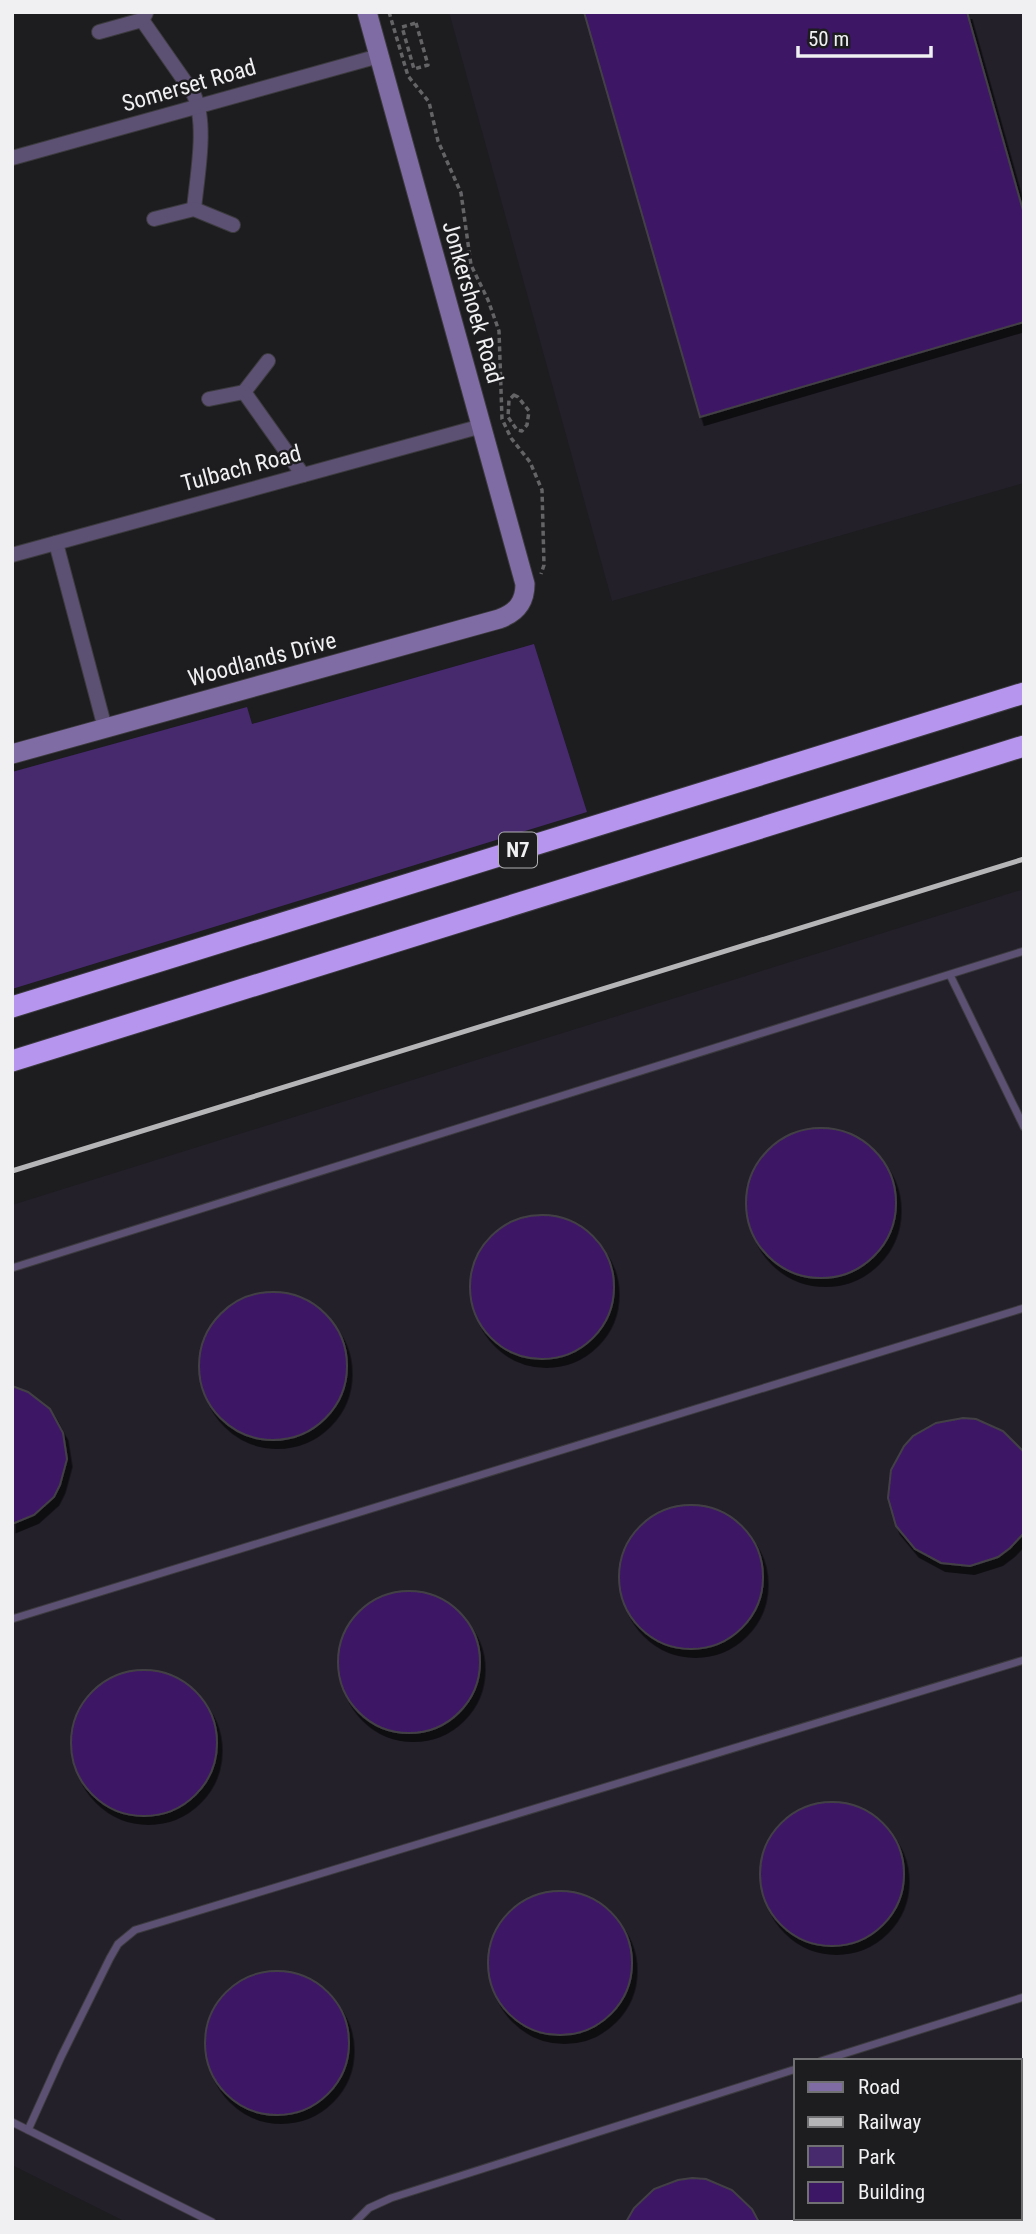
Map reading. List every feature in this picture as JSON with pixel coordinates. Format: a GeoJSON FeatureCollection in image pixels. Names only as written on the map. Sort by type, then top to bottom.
{"type":"FeatureCollection","features":[{"type":"Feature","properties":{"kind":"highway","name":"N7"},"geometry":{"type":"LineString","coordinates":[[12,1007],[1024,693]]}},
{"type":"Feature","properties":{"kind":"highway","name":"N7"},"geometry":{"type":"LineString","coordinates":[[12,1061],[1024,746]]}},
{"type":"Feature","properties":{"kind":"street","name":"Jonkershoek Road"},"geometry":{"type":"LineString","coordinates":[[367,12],[525,584],[525,595],[521,604]]}},
{"type":"Feature","properties":{"kind":"street"},"geometry":{"type":"LineString","coordinates":[[99,32],[144,16],[200,106],[194,209]]}},
{"type":"Feature","properties":{"kind":"street","name":"Somerset Road"},"geometry":{"type":"LineString","coordinates":[[12,158],[379,56]]}},
{"type":"Feature","properties":{"kind":"street"},"geometry":{"type":"LineString","coordinates":[[155,219],[194,209],[233,225]]}},
{"type":"Feature","properties":{"kind":"street"},"geometry":{"type":"LineString","coordinates":[[209,399],[244,392],[268,360]]}},
{"type":"Feature","properties":{"kind":"street"},"geometry":{"type":"LineString","coordinates":[[244,392],[303,475]]}},
{"type":"Feature","properties":{"kind":"street","name":"Tulbach Road"},"geometry":{"type":"LineString","coordinates":[[12,555],[482,426]]}},
{"type":"Feature","properties":{"kind":"street"},"geometry":{"type":"LineString","coordinates":[[56,543],[105,728]]}},
{"type":"Feature","properties":{"kind":"street","name":"Woodlands Drive"},"geometry":{"type":"LineString","coordinates":[[12,754],[499,619],[512,615],[521,604]]}},
{"type":"Feature","properties":{"kind":"lane"},"geometry":{"type":"LineString","coordinates":[[12,1268],[1024,951]]}},
{"type":"Feature","properties":{"kind":"lane"},"geometry":{"type":"LineString","coordinates":[[950,975],[1024,1127]]}},
{"type":"Feature","properties":{"kind":"lane"},"geometry":{"type":"LineString","coordinates":[[12,1619],[1024,1308]]}},
{"type":"Feature","properties":{"kind":"lane"},"geometry":{"type":"LineString","coordinates":[[28,2130],[110,1958],[118,1944],[135,1930],[1024,1660]]}},
{"type":"Feature","properties":{"kind":"lane"},"geometry":{"type":"LineString","coordinates":[[827,2059],[1024,1997]]}},
{"type":"Feature","properties":{"kind":"lane"},"geometry":{"type":"LineString","coordinates":[[355,2222],[369,2208],[391,2198],[794,2070]]}},
{"type":"Feature","properties":{"kind":"lane"},"geometry":{"type":"LineString","coordinates":[[12,2122],[212,2222]]}},
{"type":"Feature","properties":{"kind":"path"},"geometry":{"type":"LineString","coordinates":[[389,12],[408,76],[429,102],[438,141],[457,181],[465,213],[471,265],[499,331],[502,419],[511,439],[530,461],[542,490],[544,565],[540,578]]}},
{"type":"Feature","properties":{"kind":"path"},"geometry":{"type":"LineString","coordinates":[[416,23],[428,65],[414,69],[408,48],[402,27],[416,23]]}},
{"type":"Feature","properties":{"kind":"path"},"geometry":{"type":"LineString","coordinates":[[514,395],[529,411],[527,425],[522,431],[517,430],[508,417],[509,400],[514,395]]}},
{"type":"Feature","properties":{"kind":"shaded area"},"geometry":{"type":"Polygon","coordinates":[[[449,12],[1024,12],[1024,483],[612,601],[449,12]]]}},
{"type":"Feature","properties":{"kind":"shaded area"},"geometry":{"type":"Polygon","coordinates":[[[1024,889],[1024,2222],[126,2222],[12,2165],[12,1205],[1024,889]]]}},
{"type":"Feature","properties":{"kind":"green space"},"geometry":{"type":"Polygon","coordinates":[[[534,644],[587,812],[12,989],[12,772],[247,707],[252,724],[534,644]]]}},
{"type":"Feature","properties":{"kind":"building"},"geometry":{"type":"Polygon","coordinates":[[[584,12],[967,12],[1024,214],[1024,322],[700,417],[584,12]]]}},
{"type":"Feature","properties":{"kind":"building"},"geometry":{"type":"Polygon","coordinates":[[[821,1128],[850,1134],[874,1150],[890,1174],[896,1203],[890,1232],[874,1256],[850,1272],[821,1278],[792,1272],[768,1256],[752,1232],[746,1203],[752,1174],[768,1150],[792,1134],[821,1128]]]}},
{"type":"Feature","properties":{"kind":"building"},"geometry":{"type":"Polygon","coordinates":[[[542,1215],[570,1220],[593,1236],[609,1259],[614,1287],[609,1315],[593,1338],[570,1354],[542,1359],[514,1354],[491,1338],[475,1315],[470,1287],[475,1259],[491,1236],[514,1220],[542,1215]]]}},
{"type":"Feature","properties":{"kind":"building"},"geometry":{"type":"Polygon","coordinates":[[[273,1292],[301,1298],[325,1314],[341,1338],[347,1366],[341,1394],[325,1418],[301,1434],[273,1440],[245,1434],[221,1418],[205,1394],[199,1366],[205,1338],[221,1314],[245,1298],[273,1292]]]}},
{"type":"Feature","properties":{"kind":"building"},"geometry":{"type":"Polygon","coordinates":[[[12,1386],[28,1392],[50,1409],[63,1433],[67,1459],[54,1497],[34,1515],[12,1524],[12,1386]]]}},
{"type":"Feature","properties":{"kind":"building"},"geometry":{"type":"Polygon","coordinates":[[[963,1418],[976,1419],[1003,1431],[1024,1452],[1024,1533],[998,1557],[970,1566],[941,1563],[915,1549],[896,1526],[888,1498],[891,1470],[904,1446],[913,1436],[936,1423],[963,1418]]]}},
{"type":"Feature","properties":{"kind":"building"},"geometry":{"type":"Polygon","coordinates":[[[691,1505],[719,1510],[742,1526],[758,1549],[763,1577],[758,1605],[742,1628],[719,1644],[691,1649],[663,1644],[640,1628],[624,1605],[619,1577],[624,1549],[640,1526],[663,1510],[691,1505]]]}},
{"type":"Feature","properties":{"kind":"building"},"geometry":{"type":"Polygon","coordinates":[[[409,1591],[436,1597],[459,1612],[474,1635],[480,1662],[474,1689],[459,1712],[436,1727],[409,1733],[382,1727],[359,1712],[344,1689],[338,1662],[344,1635],[359,1612],[382,1597],[409,1591]]]}},
{"type":"Feature","properties":{"kind":"building"},"geometry":{"type":"Polygon","coordinates":[[[144,1670],[172,1675],[196,1691],[212,1715],[217,1743],[212,1771],[196,1795],[172,1811],[144,1816],[116,1811],[92,1795],[76,1771],[71,1743],[76,1715],[92,1691],[116,1675],[144,1670]]]}},
{"type":"Feature","properties":{"kind":"building"},"geometry":{"type":"Polygon","coordinates":[[[832,1802],[859,1808],[883,1823],[898,1847],[904,1874],[898,1901],[883,1925],[859,1940],[832,1946],[805,1940],[781,1925],[766,1901],[760,1874],[766,1847],[781,1823],[805,1808],[832,1802]]]}},
{"type":"Feature","properties":{"kind":"building"},"geometry":{"type":"Polygon","coordinates":[[[560,1891],[588,1896],[611,1912],[627,1935],[632,1963],[627,1991],[611,2014],[588,2030],[560,2035],[532,2030],[509,2014],[493,1991],[488,1963],[493,1935],[509,1912],[532,1896],[560,1891]]]}},
{"type":"Feature","properties":{"kind":"building"},"geometry":{"type":"Polygon","coordinates":[[[277,1971],[305,1976],[328,1992],[344,2015],[349,2043],[344,2071],[328,2094],[305,2110],[277,2115],[249,2110],[226,2094],[210,2071],[205,2043],[210,2015],[226,1992],[249,1976],[277,1971]]]}},
{"type":"Feature","properties":{"kind":"building"},"geometry":{"type":"Polygon","coordinates":[[[692,2178],[706,2179],[732,2190],[752,2209],[759,2222],[626,2222],[634,2208],[654,2189],[692,2178]]]}},
{"type":"Feature","properties":{"kind":"railway"},"geometry":{"type":"LineString","coordinates":[[12,1171],[1024,859]]}}]}
